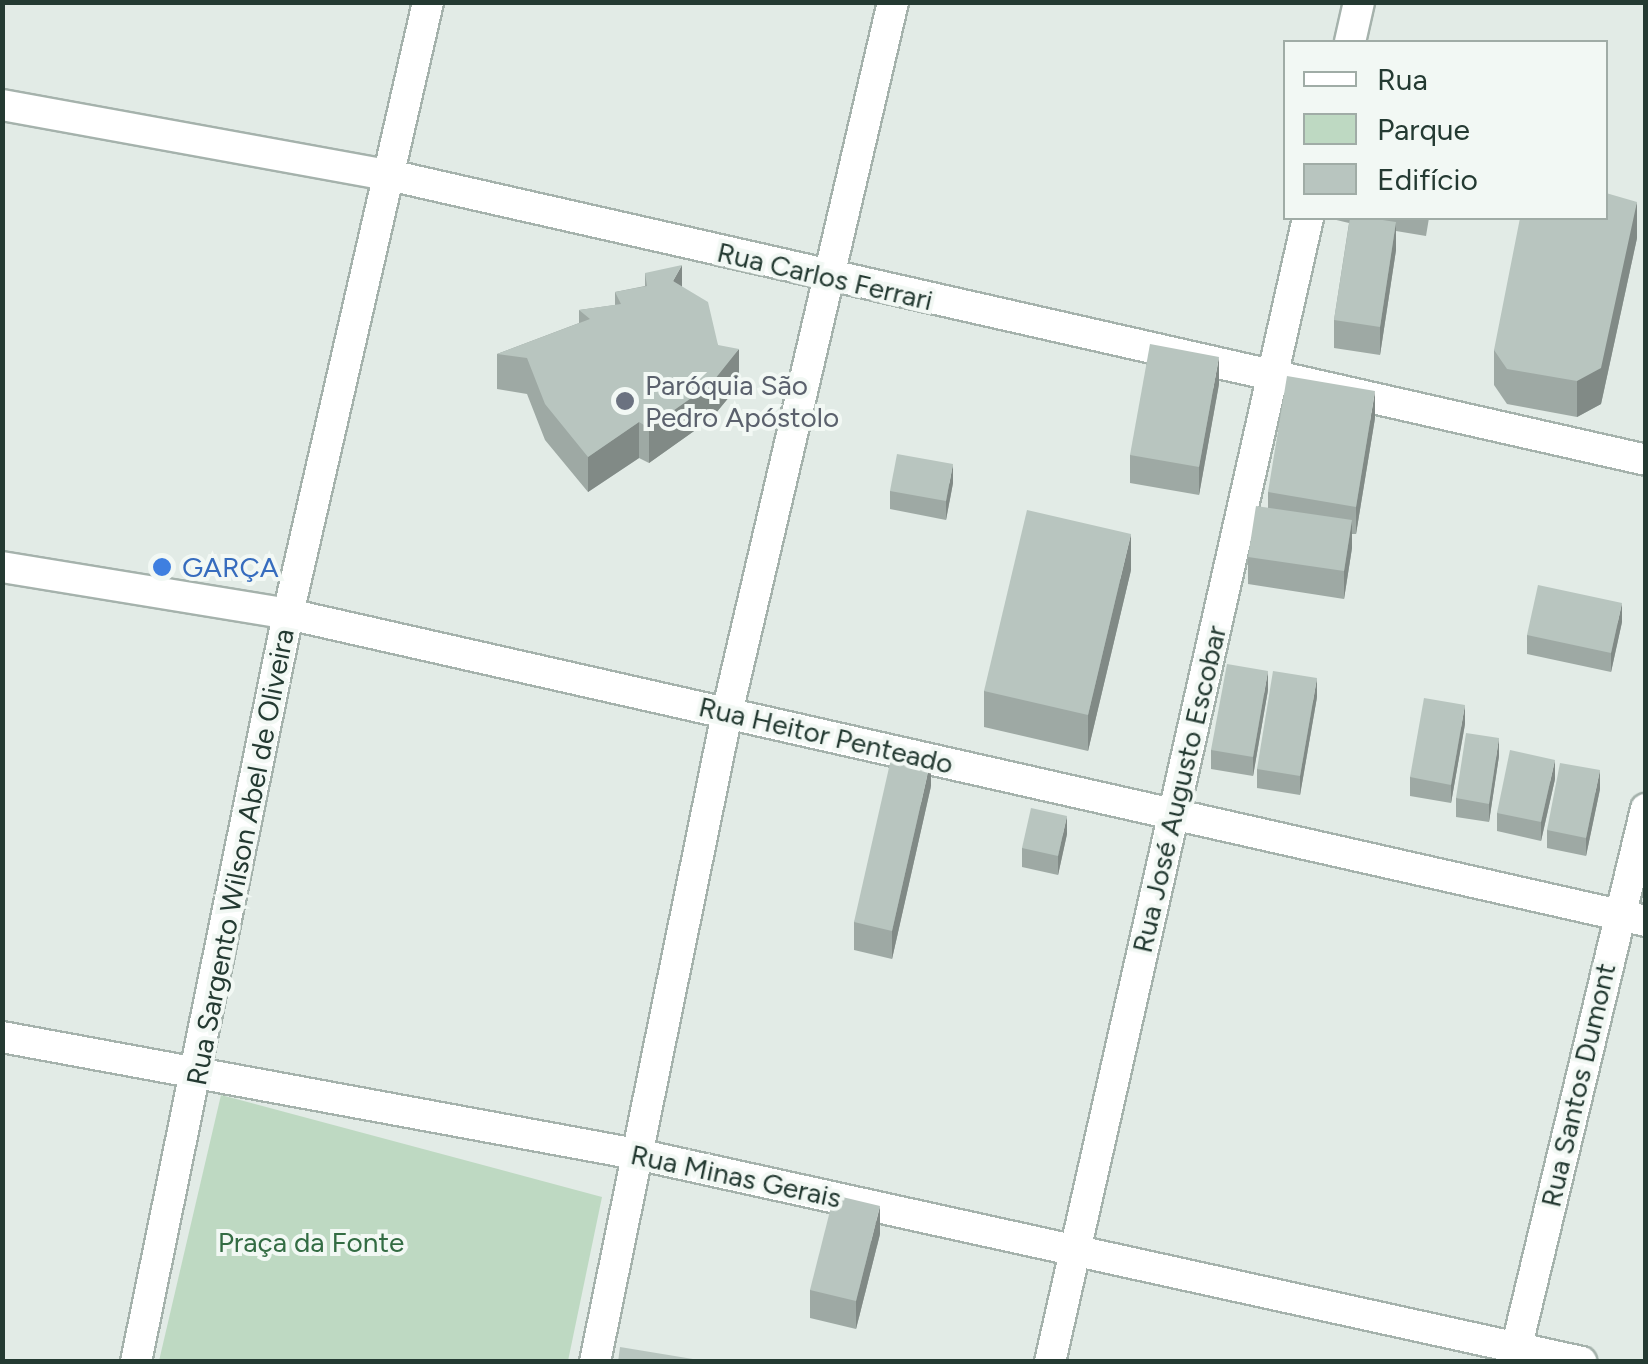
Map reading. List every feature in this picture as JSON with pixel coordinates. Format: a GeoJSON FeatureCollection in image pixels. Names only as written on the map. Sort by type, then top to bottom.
{"type":"FeatureCollection","features":[{"type":"Feature","properties":{"kind":"street","name":"Rua Sargento Wilson Abel de Oliveira"},"geometry":{"type":"LineString","coordinates":[[136,1362],[288,614],[428,2]]}},
{"type":"Feature","properties":{"kind":"street"},"geometry":{"type":"LineString","coordinates":[[595,1362],[641,1156],[727,713],[832,278],[893,2]]}},
{"type":"Feature","properties":{"kind":"street"},"geometry":{"type":"LineString","coordinates":[[1350,40],[1359,2]]}},
{"type":"Feature","properties":{"kind":"street","name":"Rua Carlos Ferrari"},"geometry":{"type":"LineString","coordinates":[[2,104],[389,175],[1269,381],[1646,460]]}},
{"type":"Feature","properties":{"kind":"street","name":"Rua José Augusto Escobar"},"geometry":{"type":"LineString","coordinates":[[1050,1362],[1308,220]]}},
{"type":"Feature","properties":{"kind":"street","name":"Rua Heitor Penteado"},"geometry":{"type":"LineString","coordinates":[[2,568],[288,614],[1632,918]]}},
{"type":"Feature","properties":{"kind":"street","name":"Rua Santos Dumont"},"geometry":{"type":"LineString","coordinates":[[1514,1354],[1632,918],[1646,810]]}},
{"type":"Feature","properties":{"kind":"street","name":"Rua Minas Gerais"},"geometry":{"type":"LineString","coordinates":[[2,1037],[196,1079],[641,1156],[1076,1248],[1514,1354],[1582,1362]]}},
{"type":"Feature","properties":{"kind":"green space","name":"Praça da Fonte"},"geometry":{"type":"Polygon","coordinates":[[[221,1095],[602,1197],[568,1361],[159,1361],[221,1095]]]}},
{"type":"Feature","properties":{"kind":"building"},"geometry":{"type":"Polygon","coordinates":[[[1608,194],[1637,202],[1601,368],[1577,381],[1507,369],[1494,350],[1520,220],[1608,220],[1608,194]]]}},
{"type":"Feature","properties":{"kind":"building"},"geometry":{"type":"Polygon","coordinates":[[[1350,220],[1396,222],[1380,327],[1334,320],[1350,220]]]}},
{"type":"Feature","properties":{"kind":"building","name":"Paróquia São Pedro Apóstolo"},"geometry":{"type":"Polygon","coordinates":[[[682,265],[673,281],[708,302],[718,345],[739,349],[711,384],[649,428],[639,422],[588,457],[545,404],[527,358],[497,354],[590,319],[579,310],[621,304],[615,292],[647,286],[645,273],[682,265]]]}},
{"type":"Feature","properties":{"kind":"building"},"geometry":{"type":"Polygon","coordinates":[[[1150,344],[1219,357],[1199,467],[1130,455],[1150,344]]]}},
{"type":"Feature","properties":{"kind":"building"},"geometry":{"type":"Polygon","coordinates":[[[1287,376],[1375,391],[1356,507],[1268,492],[1287,376]]]}},
{"type":"Feature","properties":{"kind":"building"},"geometry":{"type":"Polygon","coordinates":[[[897,454],[953,464],[946,501],[890,491],[897,454]]]}},
{"type":"Feature","properties":{"kind":"building"},"geometry":{"type":"Polygon","coordinates":[[[1256,506],[1352,520],[1344,571],[1248,557],[1256,506]]]}},
{"type":"Feature","properties":{"kind":"building"},"geometry":{"type":"Polygon","coordinates":[[[1027,510],[1131,534],[1088,715],[984,691],[1027,510]]]}},
{"type":"Feature","properties":{"kind":"building"},"geometry":{"type":"Polygon","coordinates":[[[1538,585],[1622,603],[1611,653],[1527,635],[1538,585]]]}},
{"type":"Feature","properties":{"kind":"building"},"geometry":{"type":"Polygon","coordinates":[[[1227,664],[1268,671],[1253,757],[1211,750],[1227,664]]]}},
{"type":"Feature","properties":{"kind":"building"},"geometry":{"type":"Polygon","coordinates":[[[1273,671],[1317,678],[1300,776],[1257,769],[1273,671]]]}},
{"type":"Feature","properties":{"kind":"building"},"geometry":{"type":"Polygon","coordinates":[[[1424,698],[1465,705],[1451,785],[1410,777],[1424,698]]]}},
{"type":"Feature","properties":{"kind":"building"},"geometry":{"type":"Polygon","coordinates":[[[1466,733],[1499,738],[1489,804],[1456,798],[1466,733]]]}},
{"type":"Feature","properties":{"kind":"building"},"geometry":{"type":"Polygon","coordinates":[[[893,750],[931,759],[892,931],[854,922],[893,750]]]}},
{"type":"Feature","properties":{"kind":"building"},"geometry":{"type":"Polygon","coordinates":[[[1510,750],[1555,760],[1541,822],[1497,813],[1510,750]]]}},
{"type":"Feature","properties":{"kind":"building"},"geometry":{"type":"Polygon","coordinates":[[[1560,763],[1600,770],[1586,838],[1547,830],[1560,763]]]}},
{"type":"Feature","properties":{"kind":"building"},"geometry":{"type":"Polygon","coordinates":[[[1031,808],[1067,816],[1058,856],[1022,848],[1031,808]]]}},
{"type":"Feature","properties":{"kind":"building"},"geometry":{"type":"Polygon","coordinates":[[[834,1195],[880,1206],[856,1301],[810,1290],[834,1195]]]}},
{"type":"Feature","properties":{"kind":"building"},"geometry":{"type":"Polygon","coordinates":[[[620,1347],[711,1362],[618,1362],[620,1347]]]}},
{"type":"Feature","properties":{"kind":"place","name":"Paróquia São Pedro Apóstolo"},"geometry":{"type":"Point","coordinates":[625,401]}},
{"type":"Feature","properties":{"kind":"place","name":"GARÇA"},"geometry":{"type":"Point","coordinates":[162,567]}}]}
